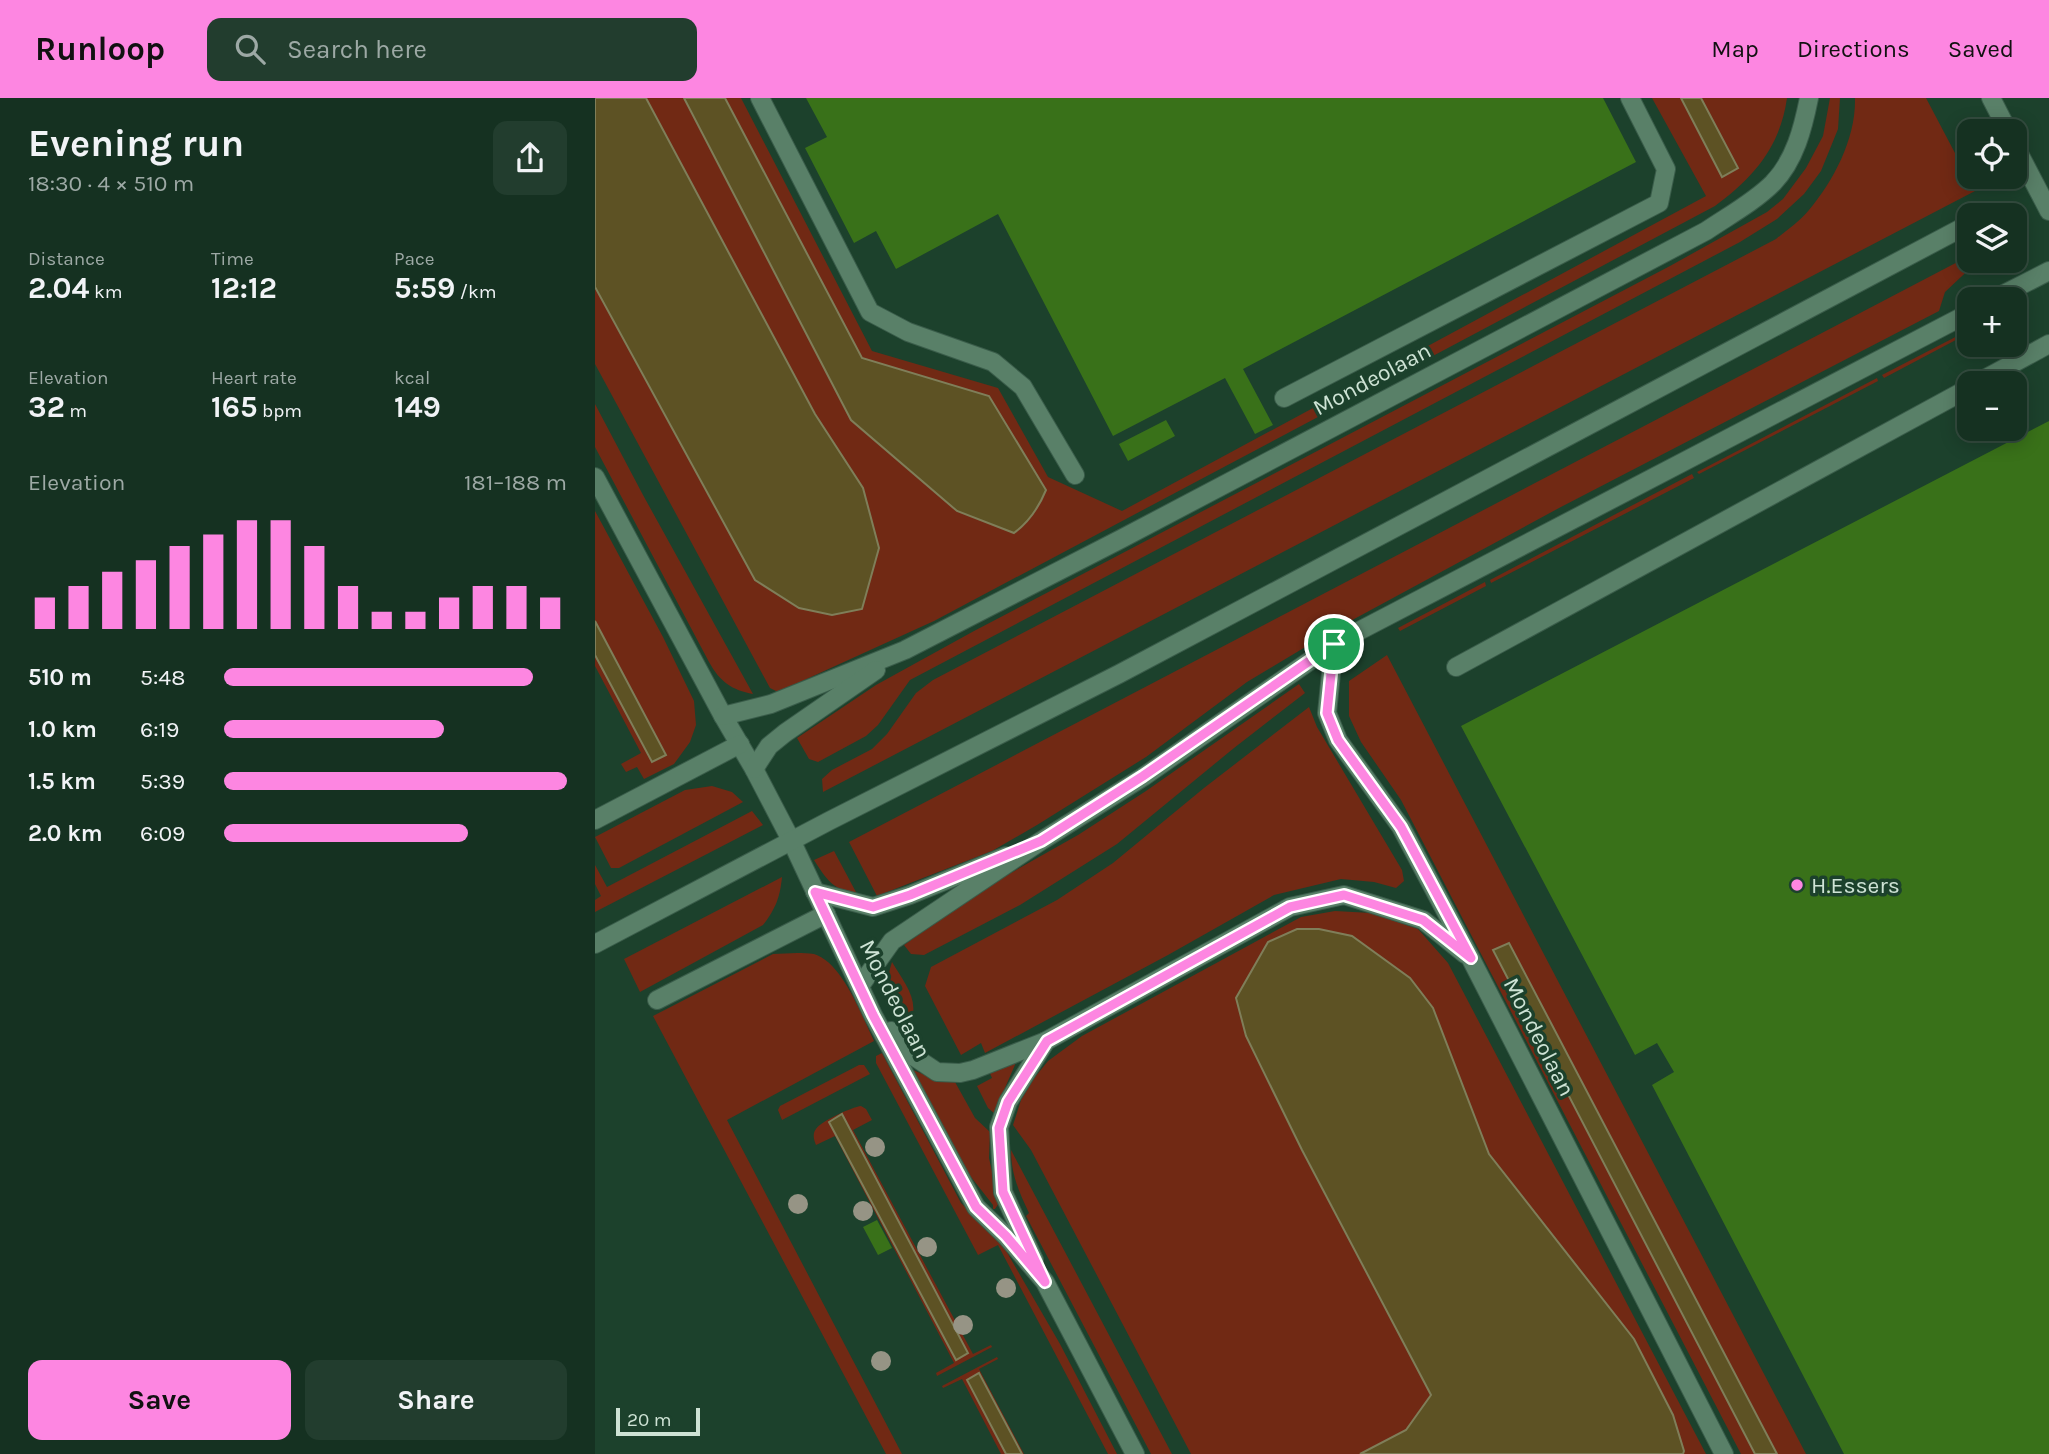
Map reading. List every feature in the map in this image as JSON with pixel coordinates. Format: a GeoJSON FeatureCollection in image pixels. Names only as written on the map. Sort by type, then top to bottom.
{"type":"FeatureCollection","features":[{"type":"Feature","properties":{"kind":"street"},"geometry":{"type":"LineString","coordinates":[[760,98],[870,312],[908,332],[993,362],[1023,387],[1075,475]]}},
{"type":"Feature","properties":{"kind":"street"},"geometry":{"type":"LineString","coordinates":[[1284,398],[1659,203],[1666,169],[1630,98]]}},
{"type":"Feature","properties":{"kind":"street","name":"Mondeolaan"},"geometry":{"type":"LineString","coordinates":[[905,650],[1706,230],[1773,183],[1791,157],[1803,128],[1809,98]]}},
{"type":"Feature","properties":{"kind":"street"},"geometry":{"type":"LineString","coordinates":[[1991,98],[2002,119]]}},
{"type":"Feature","properties":{"kind":"street"},"geometry":{"type":"LineString","coordinates":[[2027,169],[2049,211]]}},
{"type":"Feature","properties":{"kind":"street"},"geometry":{"type":"LineString","coordinates":[[595,944],[1132,667],[1957,230]]}},
{"type":"Feature","properties":{"kind":"street"},"geometry":{"type":"LineString","coordinates":[[2018,287],[2049,271]]}},
{"type":"Feature","properties":{"kind":"street"},"geometry":{"type":"LineString","coordinates":[[860,986],[892,941],[1143,776],[1334,644],[1957,319]]}},
{"type":"Feature","properties":{"kind":"street"},"geometry":{"type":"LineString","coordinates":[[1999,371],[2049,344]]}},
{"type":"Feature","properties":{"kind":"street"},"geometry":{"type":"LineString","coordinates":[[1456,667],[1957,395]]}},
{"type":"Feature","properties":{"kind":"street","name":"Mondeolaan"},"geometry":{"type":"LineString","coordinates":[[595,477],[754,769],[792,842],[873,1015],[976,1207],[1006,1236],[1045,1282],[1135,1454]]}},
{"type":"Feature","properties":{"kind":"street","name":"Mondeolaan"},"geometry":{"type":"LineString","coordinates":[[1334,644],[1327,713],[1338,740],[1401,827],[1471,958],[1724,1454]]}},
{"type":"Feature","properties":{"kind":"street"},"geometry":{"type":"LineString","coordinates":[[723,716],[771,704],[905,650]]}},
{"type":"Feature","properties":{"kind":"street"},"geometry":{"type":"LineString","coordinates":[[754,769],[769,746],[785,733],[905,650]]}},
{"type":"Feature","properties":{"kind":"street"},"geometry":{"type":"LineString","coordinates":[[595,820],[740,744]]}},
{"type":"Feature","properties":{"kind":"street"},"geometry":{"type":"LineString","coordinates":[[815,892],[873,907],[910,895],[1041,841]]}},
{"type":"Feature","properties":{"kind":"street"},"geometry":{"type":"LineString","coordinates":[[873,1015],[896,1036],[907,1052],[937,1072],[960,1073],[973,1070],[1047,1041],[1290,907],[1344,895],[1423,920],[1471,958]]}},
{"type":"Feature","properties":{"kind":"street"},"geometry":{"type":"LineString","coordinates":[[657,1000],[825,914]]}},
{"type":"Feature","properties":{"kind":"street"},"geometry":{"type":"LineString","coordinates":[[1045,1282],[1003,1192],[999,1128],[1008,1102],[1047,1041]]}},
{"type":"Feature","properties":{"kind":"shaded area"},"geometry":{"type":"Polygon","coordinates":[[[595,98],[741,98],[872,351],[998,388],[1048,477],[1122,511],[1706,196],[1652,98],[1787,98],[1778,131],[1763,160],[1742,184],[1715,206],[934,621],[778,692],[770,688],[595,364],[595,98]]]}},
{"type":"Feature","properties":{"kind":"shaded area"},"geometry":{"type":"Polygon","coordinates":[[[595,98],[646,98],[815,414],[863,488],[879,548],[862,609],[832,615],[799,608],[755,580],[595,287],[595,98]]]}},
{"type":"Feature","properties":{"kind":"shaded area"},"geometry":{"type":"Polygon","coordinates":[[[684,98],[725,98],[862,358],[989,396],[1046,490],[1033,514],[1014,533],[957,511],[851,420],[684,98]]]}},
{"type":"Feature","properties":{"kind":"shaded area"},"geometry":{"type":"Polygon","coordinates":[[[1681,98],[1701,98],[1738,168],[1722,177],[1681,98]]]}},
{"type":"Feature","properties":{"kind":"shaded area"},"geometry":{"type":"Polygon","coordinates":[[[1830,98],[1840,98],[1838,129],[1821,171],[1804,194],[1777,219],[1740,242],[910,680],[878,725],[866,736],[818,762],[809,759],[797,738],[876,685],[1670,266],[1767,212],[1783,199],[1806,168],[1823,136],[1830,98]]]}},
{"type":"Feature","properties":{"kind":"shaded area"},"geometry":{"type":"Polygon","coordinates":[[[1855,98],[1926,98],[1957,157],[1957,189],[1975,191],[823,792],[822,779],[832,770],[872,749],[887,734],[916,693],[933,680],[1776,239],[1798,222],[1827,185],[1842,158],[1854,113],[1855,98]]]}},
{"type":"Feature","properties":{"kind":"shaded area"},"geometry":{"type":"Polygon","coordinates":[[[1957,262],[1957,273],[1965,273],[1945,292],[1939,311],[1559,508],[1332,631],[1247,682],[1146,757],[992,851],[877,896],[849,842],[1957,262]]]}},
{"type":"Feature","properties":{"kind":"shaded area"},"geometry":{"type":"Polygon","coordinates":[[[1957,336],[1957,339],[1884,378],[1882,375],[1957,336]]]}},
{"type":"Feature","properties":{"kind":"shaded area"},"geometry":{"type":"Polygon","coordinates":[[[1877,378],[1878,381],[1699,474],[1697,472],[1877,378]]]}},
{"type":"Feature","properties":{"kind":"shaded area"},"geometry":{"type":"Polygon","coordinates":[[[595,404],[753,694],[727,684],[709,662],[595,447],[595,404]]]}},
{"type":"Feature","properties":{"kind":"shaded area"},"geometry":{"type":"Polygon","coordinates":[[[1692,474],[1694,478],[1491,583],[1490,580],[1692,474]]]}},
{"type":"Feature","properties":{"kind":"shaded area"},"geometry":{"type":"Polygon","coordinates":[[[595,511],[694,701],[696,725],[690,742],[674,764],[644,779],[637,767],[626,772],[621,764],[641,753],[595,666],[595,511]]]}},
{"type":"Feature","properties":{"kind":"shaded area"},"geometry":{"type":"Polygon","coordinates":[[[1485,582],[1486,586],[1400,631],[1398,628],[1485,582]]]}},
{"type":"Feature","properties":{"kind":"shaded area"},"geometry":{"type":"Polygon","coordinates":[[[595,621],[666,755],[652,762],[595,655],[595,621]]]}},
{"type":"Feature","properties":{"kind":"shaded area"},"geometry":{"type":"Polygon","coordinates":[[[1387,655],[1806,1454],[1741,1454],[1401,800],[1361,742],[1349,716],[1349,681],[1387,655]]]}},
{"type":"Feature","properties":{"kind":"shaded area"},"geometry":{"type":"Polygon","coordinates":[[[1299,684],[1305,693],[1117,844],[1020,905],[924,955],[911,954],[904,945],[986,887],[1078,835],[1146,791],[1299,684]]]}},
{"type":"Feature","properties":{"kind":"shaded area"},"geometry":{"type":"Polygon","coordinates":[[[1309,707],[1317,727],[1402,870],[1404,881],[1396,888],[1374,882],[1341,879],[1274,895],[985,1053],[981,1043],[961,1055],[925,986],[931,967],[1057,900],[1113,863],[1309,707]]]}},
{"type":"Feature","properties":{"kind":"shaded area"},"geometry":{"type":"Polygon","coordinates":[[[712,786],[732,792],[743,802],[619,868],[611,868],[595,837],[685,790],[712,786]]]}},
{"type":"Feature","properties":{"kind":"shaded area"},"geometry":{"type":"Polygon","coordinates":[[[752,811],[763,825],[595,912],[595,900],[601,896],[595,884],[595,865],[607,887],[752,811]]]}},
{"type":"Feature","properties":{"kind":"shaded area"},"geometry":{"type":"Polygon","coordinates":[[[834,851],[857,894],[842,890],[831,883],[814,860],[834,851]]]}},
{"type":"Feature","properties":{"kind":"shaded area"},"geometry":{"type":"Polygon","coordinates":[[[782,877],[777,902],[763,925],[640,992],[624,959],[782,877]]]}},
{"type":"Feature","properties":{"kind":"shaded area"},"geometry":{"type":"Polygon","coordinates":[[[1335,911],[1371,913],[1418,929],[1448,963],[1706,1454],[1191,1454],[1031,1150],[1013,1125],[1021,1100],[1035,1077],[1048,1061],[1082,1036],[1301,917],[1335,911]]]}},
{"type":"Feature","properties":{"kind":"shaded area"},"geometry":{"type":"Polygon","coordinates":[[[1297,929],[1319,929],[1352,936],[1410,978],[1433,1008],[1489,1154],[1634,1339],[1673,1415],[1683,1454],[1360,1454],[1406,1430],[1431,1395],[1302,1150],[1246,1036],[1236,998],[1268,942],[1297,929]]]}},
{"type":"Feature","properties":{"kind":"shaded area"},"geometry":{"type":"Polygon","coordinates":[[[1509,943],[1777,1454],[1755,1454],[1493,950],[1509,943]]]}},
{"type":"Feature","properties":{"kind":"shaded area"},"geometry":{"type":"Polygon","coordinates":[[[773,954],[814,954],[833,967],[850,991],[874,1041],[727,1120],[902,1454],[886,1454],[653,1016],[773,954]]]}},
{"type":"Feature","properties":{"kind":"shaded area"},"geometry":{"type":"Polygon","coordinates":[[[892,962],[906,984],[912,1000],[909,1024],[899,1002],[890,1005],[888,984],[892,962]]]}},
{"type":"Feature","properties":{"kind":"shaded area"},"geometry":{"type":"Polygon","coordinates":[[[882,1053],[961,1203],[1001,1242],[1060,1344],[1117,1454],[1108,1454],[998,1245],[978,1255],[876,1063],[876,1056],[882,1053]]]}},
{"type":"Feature","properties":{"kind":"shaded area"},"geometry":{"type":"Polygon","coordinates":[[[1018,1058],[994,1113],[988,1108],[977,1086],[992,1078],[988,1069],[1018,1058]]]}},
{"type":"Feature","properties":{"kind":"shaded area"},"geometry":{"type":"Polygon","coordinates":[[[859,1065],[864,1065],[870,1074],[782,1120],[778,1110],[780,1106],[859,1065]]]}},
{"type":"Feature","properties":{"kind":"shaded area"},"geometry":{"type":"Polygon","coordinates":[[[911,1071],[937,1080],[955,1082],[975,1118],[990,1132],[989,1158],[999,1203],[995,1209],[964,1168],[911,1071]]]}},
{"type":"Feature","properties":{"kind":"shaded area"},"geometry":{"type":"Polygon","coordinates":[[[861,1106],[872,1120],[853,1130],[973,1354],[991,1345],[992,1347],[937,1376],[936,1373],[954,1363],[835,1136],[816,1145],[814,1133],[819,1126],[837,1115],[861,1106]]]}},
{"type":"Feature","properties":{"kind":"shaded area"},"geometry":{"type":"Polygon","coordinates":[[[842,1114],[968,1353],[956,1360],[829,1122],[842,1114]]]}},
{"type":"Feature","properties":{"kind":"shaded area"},"geometry":{"type":"Polygon","coordinates":[[[1011,1150],[1172,1454],[1151,1454],[1026,1216],[1029,1213],[1016,1183],[1011,1150]]]}},
{"type":"Feature","properties":{"kind":"shaded area"},"geometry":{"type":"Polygon","coordinates":[[[997,1357],[998,1359],[979,1369],[1024,1454],[1001,1454],[962,1379],[943,1388],[942,1386],[997,1357]]]}},
{"type":"Feature","properties":{"kind":"shaded area"},"geometry":{"type":"Polygon","coordinates":[[[979,1373],[1022,1454],[1006,1454],[967,1380],[979,1373]]]}},
{"type":"Feature","properties":{"kind":"building"},"geometry":{"type":"Polygon","coordinates":[[[806,98],[1603,98],[1636,162],[1243,369],[1273,425],[1255,434],[1225,378],[1113,436],[998,214],[896,269],[876,231],[854,243],[805,148],[827,137],[806,98]]]}},
{"type":"Feature","properties":{"kind":"building"},"geometry":{"type":"Polygon","coordinates":[[[1166,420],[1175,436],[1128,461],[1119,444],[1166,420]]]}},
{"type":"Feature","properties":{"kind":"building","name":"H.Essers"},"geometry":{"type":"Polygon","coordinates":[[[2049,421],[2049,1454],[1844,1454],[1652,1085],[1674,1072],[1657,1043],[1635,1055],[1461,726],[2010,441],[2027,441],[2027,432],[2049,421]]]}},
{"type":"Feature","properties":{"kind":"building"},"geometry":{"type":"Polygon","coordinates":[[[877,1220],[892,1248],[878,1255],[863,1227],[877,1220]]]}},
{"type":"Feature","properties":{"kind":"place","name":"H.Essers"},"geometry":{"type":"Point","coordinates":[1797,885]}},
{"type":"Feature","properties":{"kind":"route"},"geometry":{"type":"LineString","coordinates":[[1334,644],[1327,713],[1338,740],[1401,827],[1471,958],[1423,920],[1344,895],[1290,907],[1047,1041],[1008,1102],[999,1128],[1003,1192],[1045,1282],[1006,1236],[976,1207],[873,1015],[815,892],[873,907],[910,895],[1041,841],[1143,776],[1334,644]]}}]}
